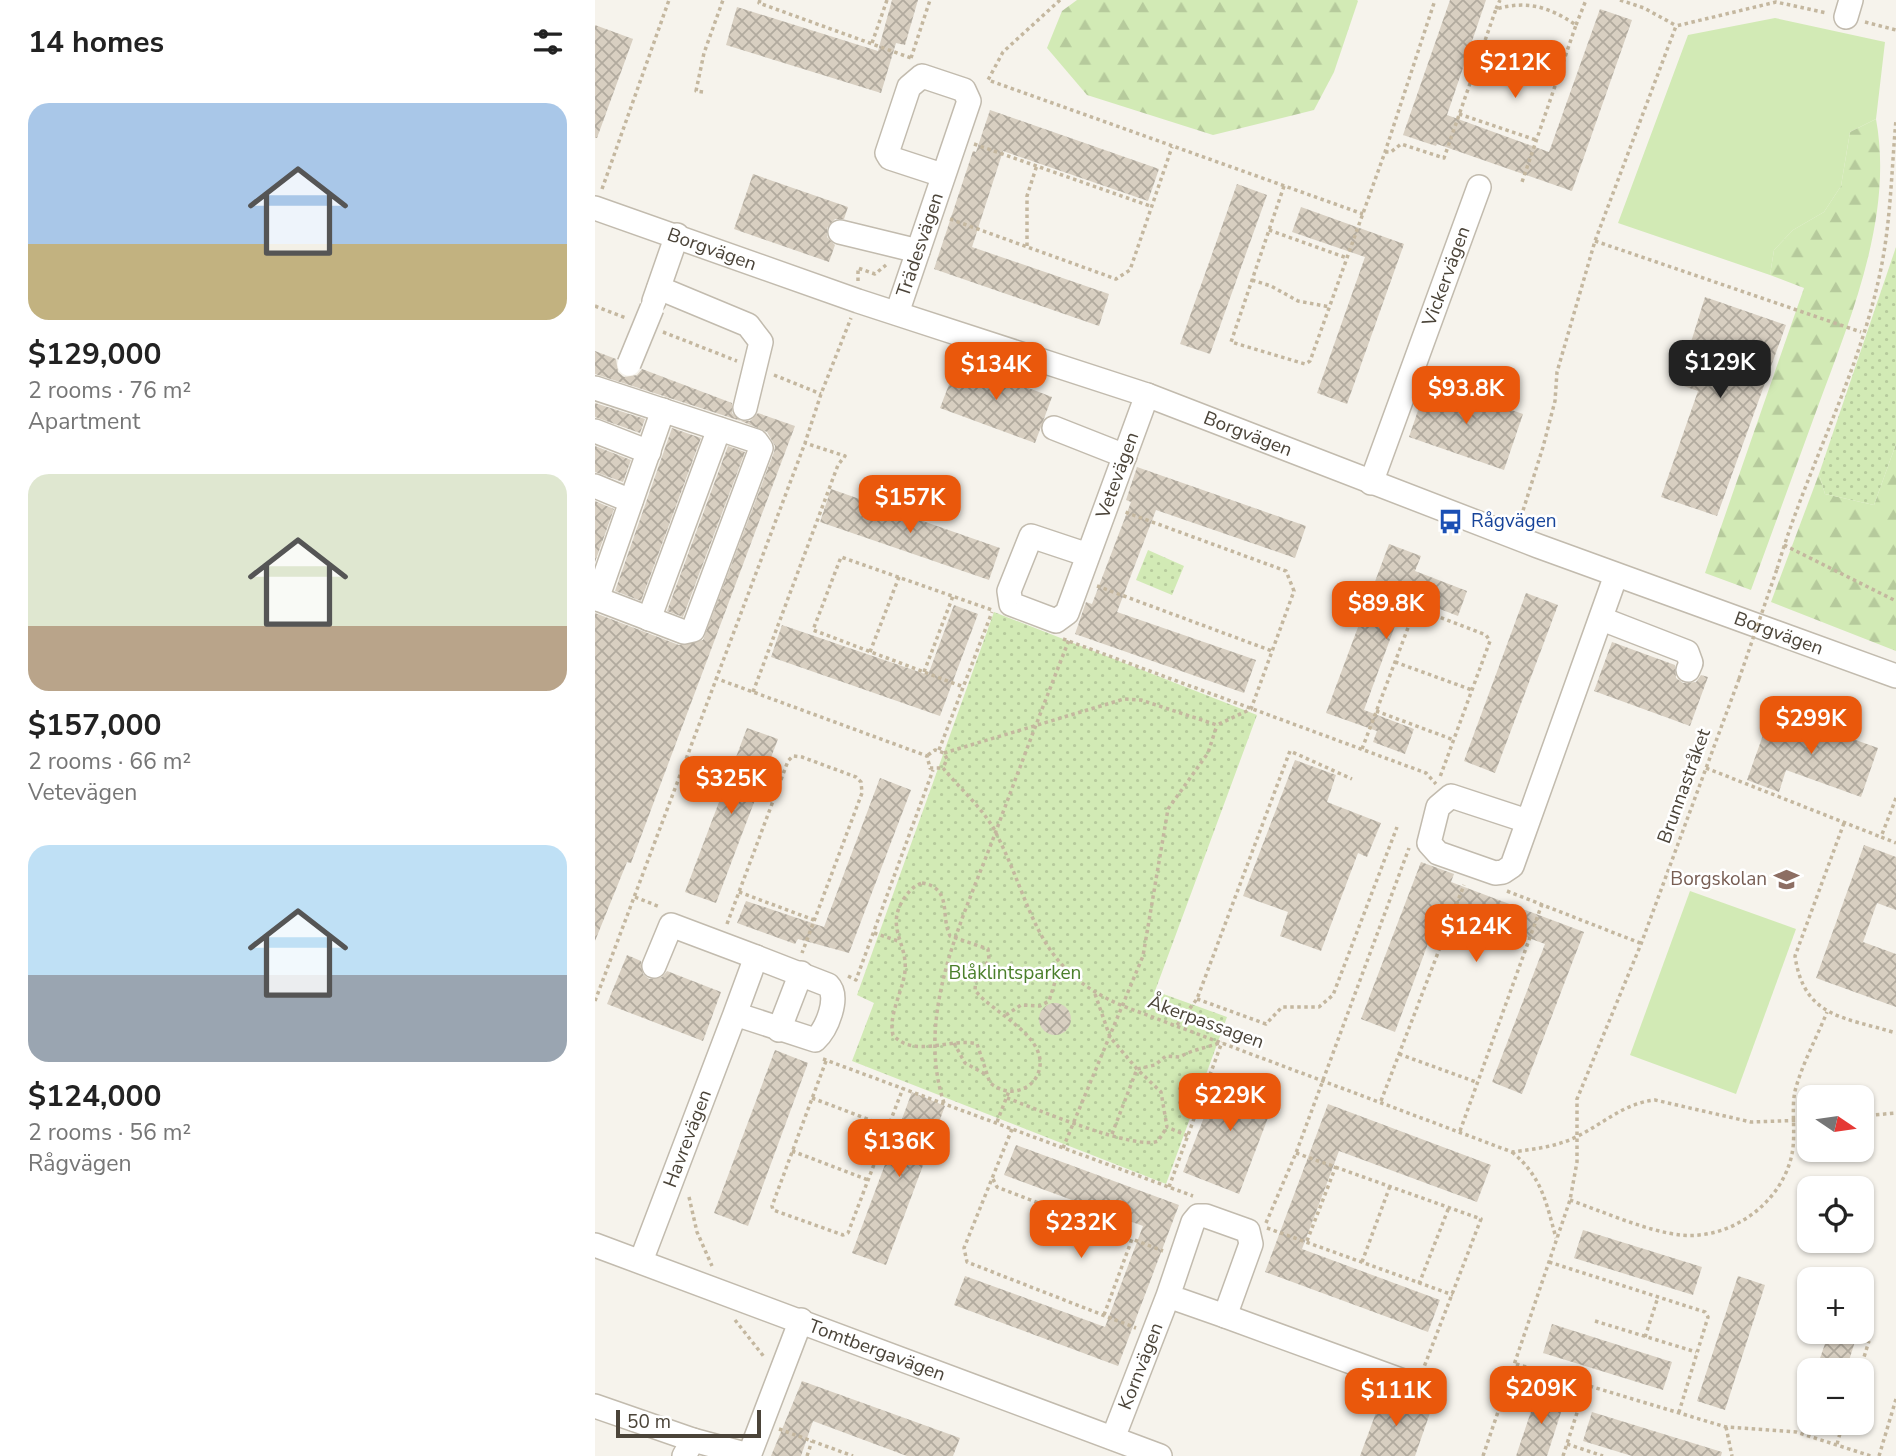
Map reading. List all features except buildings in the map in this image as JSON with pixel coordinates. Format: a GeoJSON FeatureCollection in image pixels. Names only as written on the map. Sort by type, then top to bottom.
{"type":"FeatureCollection","features":[{"type":"Feature","properties":{"kind":"street","name":"Trädesvägen"},"geometry":{"type":"LineString","coordinates":[[897,313],[942,176]]}},
{"type":"Feature","properties":{"kind":"street","name":"Vickervägen"},"geometry":{"type":"LineString","coordinates":[[1371,483],[1479,187]]}},
{"type":"Feature","properties":{"kind":"street","name":"Borgvägen"},"geometry":{"type":"LineString","coordinates":[[599,198],[677,235],[897,313],[1147,395],[1616,575],[1896,676]]}},
{"type":"Feature","properties":{"kind":"street"},"geometry":{"type":"LineString","coordinates":[[840,232],[918,251]]}},
{"type":"Feature","properties":{"kind":"street"},"geometry":{"type":"LineString","coordinates":[[617,394],[656,309],[677,235]]}},
{"type":"Feature","properties":{"kind":"street"},"geometry":{"type":"LineString","coordinates":[[656,309],[748,325],[761,342],[745,408]]}},
{"type":"Feature","properties":{"kind":"street"},"geometry":{"type":"LineString","coordinates":[[595,388],[617,394],[756,441],[760,452],[693,630],[684,632],[596,599],[605,545],[631,501],[663,410]]}},
{"type":"Feature","properties":{"kind":"street","name":"Vetevägen"},"geometry":{"type":"LineString","coordinates":[[1088,555],[1031,536],[1009,591],[1011,604],[1056,621],[1067,613],[1147,395]]}},
{"type":"Feature","properties":{"kind":"street"},"geometry":{"type":"LineString","coordinates":[[1054,428],[1125,456]]}},
{"type":"Feature","properties":{"kind":"street"},"geometry":{"type":"LineString","coordinates":[[649,619],[719,429]]}},
{"type":"Feature","properties":{"kind":"street"},"geometry":{"type":"LineString","coordinates":[[595,431],[649,452]]}},
{"type":"Feature","properties":{"kind":"street"},"geometry":{"type":"LineString","coordinates":[[595,486],[631,501]]}},
{"type":"Feature","properties":{"kind":"street"},"geometry":{"type":"LineString","coordinates":[[1527,821],[1616,575]]}},
{"type":"Feature","properties":{"kind":"street"},"geometry":{"type":"LineString","coordinates":[[1602,619],[1687,652],[1691,663],[1688,670]]}},
{"type":"Feature","properties":{"kind":"street"},"geometry":{"type":"LineString","coordinates":[[655,966],[671,925],[798,972],[833,990],[834,997],[818,1052],[779,1030],[735,1014]]}},
{"type":"Feature","properties":{"kind":"street","name":"Havrevägen"},"geometry":{"type":"LineString","coordinates":[[641,1261],[756,957]]}},
{"type":"Feature","properties":{"kind":"street"},"geometry":{"type":"LineString","coordinates":[[779,1030],[798,972]]}},
{"type":"Feature","properties":{"kind":"street","name":"Kornvägen"},"geometry":{"type":"LineString","coordinates":[[1112,1438],[1154,1335],[1193,1222],[1198,1216],[1248,1231],[1251,1244],[1225,1316]]}},
{"type":"Feature","properties":{"kind":"street","name":"Tomtbergavägen"},"geometry":{"type":"LineString","coordinates":[[595,1245],[1160,1456]]}},
{"type":"Feature","properties":{"kind":"street"},"geometry":{"type":"LineString","coordinates":[[1168,1296],[1417,1386]]}},
{"type":"Feature","properties":{"kind":"street"},"geometry":{"type":"LineString","coordinates":[[595,1406],[689,1448],[749,1456],[801,1320]]}},
{"type":"Feature","properties":{"kind":"path"},"geometry":{"type":"LineString","coordinates":[[599,198],[670,0]]}},
{"type":"Feature","properties":{"kind":"path"},"geometry":{"type":"LineString","coordinates":[[703,92],[696,91],[704,53],[723,0]]}},
{"type":"Feature","properties":{"kind":"path"},"geometry":{"type":"LineString","coordinates":[[760,0],[759,3],[911,58]]}},
{"type":"Feature","properties":{"kind":"path"},"geometry":{"type":"LineString","coordinates":[[872,43],[887,0]]}},
{"type":"Feature","properties":{"kind":"path"},"geometry":{"type":"LineString","coordinates":[[1060,0],[1003,52],[988,80],[1363,214]]}},
{"type":"Feature","properties":{"kind":"path"},"geometry":{"type":"LineString","coordinates":[[1284,186],[1231,342],[1305,364],[1310,361],[1385,152],[1434,0]]}},
{"type":"Feature","properties":{"kind":"path"},"geometry":{"type":"LineString","coordinates":[[1385,152],[1391,152],[1401,144],[1444,158],[1500,0]]}},
{"type":"Feature","properties":{"kind":"path"},"geometry":{"type":"LineString","coordinates":[[1522,182],[1586,0]]}},
{"type":"Feature","properties":{"kind":"path"},"geometry":{"type":"LineString","coordinates":[[1620,0],[1644,8],[1676,26],[1777,1]]}},
{"type":"Feature","properties":{"kind":"path"},"geometry":{"type":"LineString","coordinates":[[1644,8],[1646,0]]}},
{"type":"Feature","properties":{"kind":"path"},"geometry":{"type":"LineString","coordinates":[[1496,9],[1518,2],[1539,2],[1576,25]]}},
{"type":"Feature","properties":{"kind":"path"},"geometry":{"type":"LineString","coordinates":[[1519,522],[1543,447],[1555,401],[1557,372],[1595,241],[1676,26]]}},
{"type":"Feature","properties":{"kind":"path"},"geometry":{"type":"LineString","coordinates":[[1459,114],[1536,140]]}},
{"type":"Feature","properties":{"kind":"path","name":"Brunnastråket"},"geometry":{"type":"LineString","coordinates":[[1483,1456],[1570,1200],[1579,1136],[1577,1099],[1641,944],[1862,333],[1884,252],[1896,120]]}},
{"type":"Feature","properties":{"kind":"path"},"geometry":{"type":"LineString","coordinates":[[968,141],[1150,206]]}},
{"type":"Feature","properties":{"kind":"path"},"geometry":{"type":"LineString","coordinates":[[941,216],[1116,279],[1123,277],[1130,270],[1172,147]]}},
{"type":"Feature","properties":{"kind":"path"},"geometry":{"type":"LineString","coordinates":[[1027,246],[1027,196],[1037,165]]}},
{"type":"Feature","properties":{"kind":"path"},"geometry":{"type":"LineString","coordinates":[[1269,230],[1347,258]]}},
{"type":"Feature","properties":{"kind":"path"},"geometry":{"type":"LineString","coordinates":[[1595,241],[1862,333]]}},
{"type":"Feature","properties":{"kind":"path"},"geometry":{"type":"LineString","coordinates":[[1252,280],[1271,286],[1298,301],[1330,307]]}},
{"type":"Feature","properties":{"kind":"path"},"geometry":{"type":"LineString","coordinates":[[595,306],[632,320]]}},
{"type":"Feature","properties":{"kind":"path"},"geometry":{"type":"LineString","coordinates":[[595,1001],[805,443],[821,394],[756,368],[656,309]]}},
{"type":"Feature","properties":{"kind":"path"},"geometry":{"type":"LineString","coordinates":[[753,692],[838,465],[845,456],[805,443]]}},
{"type":"Feature","properties":{"kind":"path"},"geometry":{"type":"LineString","coordinates":[[944,753],[1036,724],[1133,698],[1217,725],[1251,709],[1294,591],[1286,571],[1107,504]]}},
{"type":"Feature","properties":{"kind":"path"},"geometry":{"type":"LineString","coordinates":[[1784,545],[1896,601]]}},
{"type":"Feature","properties":{"kind":"path"},"geometry":{"type":"LineString","coordinates":[[961,686],[813,630],[841,557],[993,610],[999,616]]}},
{"type":"Feature","properties":{"kind":"path"},"geometry":{"type":"LineString","coordinates":[[870,652],[899,577]]}},
{"type":"Feature","properties":{"kind":"path"},"geometry":{"type":"LineString","coordinates":[[1079,579],[1272,651]]}},
{"type":"Feature","properties":{"kind":"path"},"geometry":{"type":"LineString","coordinates":[[924,672],[953,596]]}},
{"type":"Feature","properties":{"kind":"path"},"geometry":{"type":"LineString","coordinates":[[939,750],[961,686],[993,610]]}},
{"type":"Feature","properties":{"kind":"path"},"geometry":{"type":"LineString","coordinates":[[1362,749],[1414,612],[1421,610],[1486,635],[1490,641],[1432,793]]}},
{"type":"Feature","properties":{"kind":"path"},"geometry":{"type":"LineString","coordinates":[[1056,637],[1426,773],[1437,785]]}},
{"type":"Feature","properties":{"kind":"path"},"geometry":{"type":"LineString","coordinates":[[944,1104],[934,1070],[934,1045],[945,975],[955,940],[1068,641]]}},
{"type":"Feature","properties":{"kind":"path"},"geometry":{"type":"LineString","coordinates":[[1395,662],[1472,690]]}},
{"type":"Feature","properties":{"kind":"path"},"geometry":{"type":"LineString","coordinates":[[715,678],[927,756]]}},
{"type":"Feature","properties":{"kind":"path"},"geometry":{"type":"LineString","coordinates":[[1376,711],[1454,740]]}},
{"type":"Feature","properties":{"kind":"path"},"geometry":{"type":"LineString","coordinates":[[1063,1148],[1143,957],[1168,809],[1208,753],[1217,725]]}},
{"type":"Feature","properties":{"kind":"path"},"geometry":{"type":"LineString","coordinates":[[939,750],[947,759],[943,768],[933,770],[926,762],[927,756],[932,751],[939,750]]}},
{"type":"Feature","properties":{"kind":"path"},"geometry":{"type":"LineString","coordinates":[[1177,1026],[1197,999],[1290,751],[1352,779]]}},
{"type":"Feature","properties":{"kind":"path"},"geometry":{"type":"LineString","coordinates":[[719,944],[787,761],[793,756],[802,757],[861,782],[862,793],[814,920],[798,972]]}},
{"type":"Feature","properties":{"kind":"path","name":"Åkerpassagen"},"geometry":{"type":"LineString","coordinates":[[943,768],[996,831],[1039,930],[1060,966],[1095,994],[1122,1006],[1512,1152],[1553,1146],[1579,1136],[1605,1117],[1644,1101],[1655,1101],[1751,1122],[1796,1121]]}},
{"type":"Feature","properties":{"kind":"path"},"geometry":{"type":"LineString","coordinates":[[1706,768],[1896,843]]}},
{"type":"Feature","properties":{"kind":"path"},"geometry":{"type":"LineString","coordinates":[[845,975],[856,979],[933,770]]}},
{"type":"Feature","properties":{"kind":"path"},"geometry":{"type":"LineString","coordinates":[[1881,837],[1896,798]]}},
{"type":"Feature","properties":{"kind":"path"},"geometry":{"type":"LineString","coordinates":[[1844,823],[1795,956],[1802,987],[1827,1012],[1896,1033]]}},
{"type":"Feature","properties":{"kind":"path"},"geometry":{"type":"LineString","coordinates":[[1197,999],[1266,1024],[1282,1007],[1319,1007],[1333,995],[1398,827]]}},
{"type":"Feature","properties":{"kind":"path"},"geometry":{"type":"LineString","coordinates":[[1264,1227],[1296,1153],[1411,844]]}},
{"type":"Feature","properties":{"kind":"path"},"geometry":{"type":"LineString","coordinates":[[1407,854],[1419,859]]}},
{"type":"Feature","properties":{"kind":"path"},"geometry":{"type":"LineString","coordinates":[[1381,1101],[1467,876]]}},
{"type":"Feature","properties":{"kind":"path"},"geometry":{"type":"LineString","coordinates":[[922,883],[935,888],[942,896],[947,929],[955,940],[977,943],[988,949],[989,960],[976,977],[975,990],[1006,1015],[1030,1041],[1040,1063],[1038,1074],[1030,1085],[1009,1091],[993,1086],[985,1074],[977,1044],[908,1046],[892,1033],[905,968],[896,919],[900,906],[912,888],[922,883]]}},
{"type":"Feature","properties":{"kind":"path"},"geometry":{"type":"LineString","coordinates":[[1505,890],[1641,944]]}},
{"type":"Feature","properties":{"kind":"path"},"geometry":{"type":"LineString","coordinates":[[739,892],[814,920]]}},
{"type":"Feature","properties":{"kind":"path"},"geometry":{"type":"LineString","coordinates":[[1459,1131],[1542,904]]}},
{"type":"Feature","properties":{"kind":"path"},"geometry":{"type":"LineString","coordinates":[[874,933],[898,941]]}},
{"type":"Feature","properties":{"kind":"path"},"geometry":{"type":"LineString","coordinates":[[1006,1015],[1021,1005],[1040,1006],[1049,1001],[1060,966]]}},
{"type":"Feature","properties":{"kind":"path"},"geometry":{"type":"LineString","coordinates":[[1007,1098],[1072,1123],[1150,1144],[1158,1141],[1167,1127],[1161,1092],[1110,1037],[1095,994]]}},
{"type":"Feature","properties":{"kind":"path"},"geometry":{"type":"LineString","coordinates":[[1570,1200],[1682,1236],[1719,1231],[1745,1221],[1775,1189],[1792,1156],[1796,1121],[1795,1092],[1827,1012]]}},
{"type":"Feature","properties":{"kind":"path"},"geometry":{"type":"LineString","coordinates":[[1137,1069],[1155,1065],[1166,1056],[1180,1057],[1192,1049],[1203,1049],[1222,1042]]}},
{"type":"Feature","properties":{"kind":"path"},"geometry":{"type":"LineString","coordinates":[[1169,1187],[1222,1042]]}},
{"type":"Feature","properties":{"kind":"path"},"geometry":{"type":"LineString","coordinates":[[954,1043],[965,1063],[985,1074]]}},
{"type":"Feature","properties":{"kind":"path"},"geometry":{"type":"LineString","coordinates":[[904,1087],[848,1233],[843,1235],[773,1210],[772,1206],[812,1098],[818,1052],[904,1087],[944,1104],[1199,1199]]}},
{"type":"Feature","properties":{"kind":"path"},"geometry":{"type":"LineString","coordinates":[[1399,1054],[1476,1082]]}},
{"type":"Feature","properties":{"kind":"path"},"geometry":{"type":"LineString","coordinates":[[1112,1134],[1137,1069]]}},
{"type":"Feature","properties":{"kind":"path"},"geometry":{"type":"LineString","coordinates":[[997,1123],[1009,1091]]}},
{"type":"Feature","properties":{"kind":"path"},"geometry":{"type":"LineString","coordinates":[[812,1098],[888,1127]]}},
{"type":"Feature","properties":{"kind":"path"},"geometry":{"type":"LineString","coordinates":[[1874,1115],[1896,1113]]}},
{"type":"Feature","properties":{"kind":"path"},"geometry":{"type":"LineString","coordinates":[[1167,1127],[1188,1136]]}},
{"type":"Feature","properties":{"kind":"path"},"geometry":{"type":"LineString","coordinates":[[1012,1129],[964,1248],[967,1262],[1154,1335]]}},
{"type":"Feature","properties":{"kind":"path"},"geometry":{"type":"LineString","coordinates":[[792,1151],[868,1180]]}},
{"type":"Feature","properties":{"kind":"path"},"geometry":{"type":"LineString","coordinates":[[1512,1152],[1529,1166],[1538,1180],[1556,1240]]}},
{"type":"Feature","properties":{"kind":"path"},"geometry":{"type":"LineString","coordinates":[[1296,1153],[1481,1219],[1417,1386]]}},
{"type":"Feature","properties":{"kind":"path"},"geometry":{"type":"LineString","coordinates":[[1307,1241],[1336,1166]]}},
{"type":"Feature","properties":{"kind":"path"},"geometry":{"type":"LineString","coordinates":[[993,1179],[997,1187],[1170,1253]]}},
{"type":"Feature","properties":{"kind":"path"},"geometry":{"type":"LineString","coordinates":[[1362,1262],[1390,1186]]}},
{"type":"Feature","properties":{"kind":"path"},"geometry":{"type":"LineString","coordinates":[[688,1190],[692,1216],[713,1268]]}},
{"type":"Feature","properties":{"kind":"path"},"geometry":{"type":"LineString","coordinates":[[1419,1284],[1449,1208]]}},
{"type":"Feature","properties":{"kind":"path"},"geometry":{"type":"LineString","coordinates":[[1259,1221],[1264,1227],[1453,1294]]}},
{"type":"Feature","properties":{"kind":"path"},"geometry":{"type":"LineString","coordinates":[[1104,1315],[1132,1239]]}},
{"type":"Feature","properties":{"kind":"path"},"geometry":{"type":"LineString","coordinates":[[1549,1262],[1705,1312],[1708,1317],[1679,1412]]}},
{"type":"Feature","properties":{"kind":"path"},"geometry":{"type":"LineString","coordinates":[[704,1265],[720,1271]]}},
{"type":"Feature","properties":{"kind":"path"},"geometry":{"type":"LineString","coordinates":[[1645,1337],[1658,1297]]}},
{"type":"Feature","properties":{"kind":"path"},"geometry":{"type":"LineString","coordinates":[[734,1319],[772,1368]]}},
{"type":"Feature","properties":{"kind":"path"},"geometry":{"type":"LineString","coordinates":[[1595,1321],[1696,1352]]}},
{"type":"Feature","properties":{"kind":"path"},"geometry":{"type":"LineString","coordinates":[[1515,1364],[1726,1427],[1796,1432],[1871,1456]]}},
{"type":"Feature","properties":{"kind":"path"},"geometry":{"type":"LineString","coordinates":[[1563,1456],[1586,1384]]}},
{"type":"Feature","properties":{"kind":"path"},"geometry":{"type":"LineString","coordinates":[[1879,1456],[1896,1399]]}},
{"type":"Feature","properties":{"kind":"path"},"geometry":{"type":"LineString","coordinates":[[775,1427],[853,1456]]}},
{"type":"Feature","properties":{"kind":"path"},"geometry":{"type":"LineString","coordinates":[[1726,1427],[1732,1456]]}},
{"type":"Feature","properties":{"kind":"path"},"geometry":{"type":"LineString","coordinates":[[1837,1444],[1840,1435]]}},
{"type":"Feature","properties":{"kind":"path"},"geometry":{"type":"LineString","coordinates":[[807,1456],[813,1441]]}},
{"type":"Feature","properties":{"kind":"path"},"geometry":{"type":"LineString","coordinates":[[1567,1444],[1603,1456]]}},
{"type":"Feature","properties":{"kind":"green space"},"geometry":{"type":"Polygon","coordinates":[[[1077,0],[1358,1],[1334,72],[1314,110],[1213,135],[1087,95],[1047,48],[1062,11],[1077,0]]]}},
{"type":"Feature","properties":{"kind":"green space"},"geometry":{"type":"Polygon","coordinates":[[[1775,18],[1885,42],[1876,119],[1850,132],[1841,186],[1824,212],[1793,230],[1774,250],[1770,275],[1618,223],[1688,35],[1775,18]]]}},
{"type":"Feature","properties":{"kind":"green space"},"geometry":{"type":"Polygon","coordinates":[[[1876,119],[1880,156],[1879,193],[1866,267],[1843,340],[1751,590],[1705,573],[1804,288],[1770,275],[1774,250],[1793,230],[1824,212],[1841,186],[1850,132],[1876,119]]]}},
{"type":"Feature","properties":{"kind":"green space"},"geometry":{"type":"Polygon","coordinates":[[[1896,247],[1896,444],[1874,505],[1825,494],[1819,474],[1896,247]]]}},
{"type":"Feature","properties":{"kind":"green space"},"geometry":{"type":"Polygon","coordinates":[[[1896,444],[1896,651],[1771,602],[1819,474],[1825,494],[1874,505],[1896,444]]]}},
{"type":"Feature","properties":{"kind":"green space"},"geometry":{"type":"Polygon","coordinates":[[[1148,550],[1184,566],[1172,595],[1136,580],[1148,550]]]}},
{"type":"Feature","properties":{"kind":"green space","name":"Blåklintsparken"},"geometry":{"type":"Polygon","coordinates":[[[994,612],[1257,715],[1155,991],[1227,1017],[1166,1184],[852,1061],[874,1003],[857,995],[994,612]]]}},
{"type":"Feature","properties":{"kind":"green space"},"geometry":{"type":"Polygon","coordinates":[[[1690,891],[1796,929],[1736,1094],[1630,1055],[1690,891]]]}},
{"type":"Feature","properties":{"kind":"place","name":"Rågvägen"},"geometry":{"type":"Point","coordinates":[1451,521]}},
{"type":"Feature","properties":{"kind":"place","name":"Borgskolan"},"geometry":{"type":"Point","coordinates":[1787,879]}}]}
